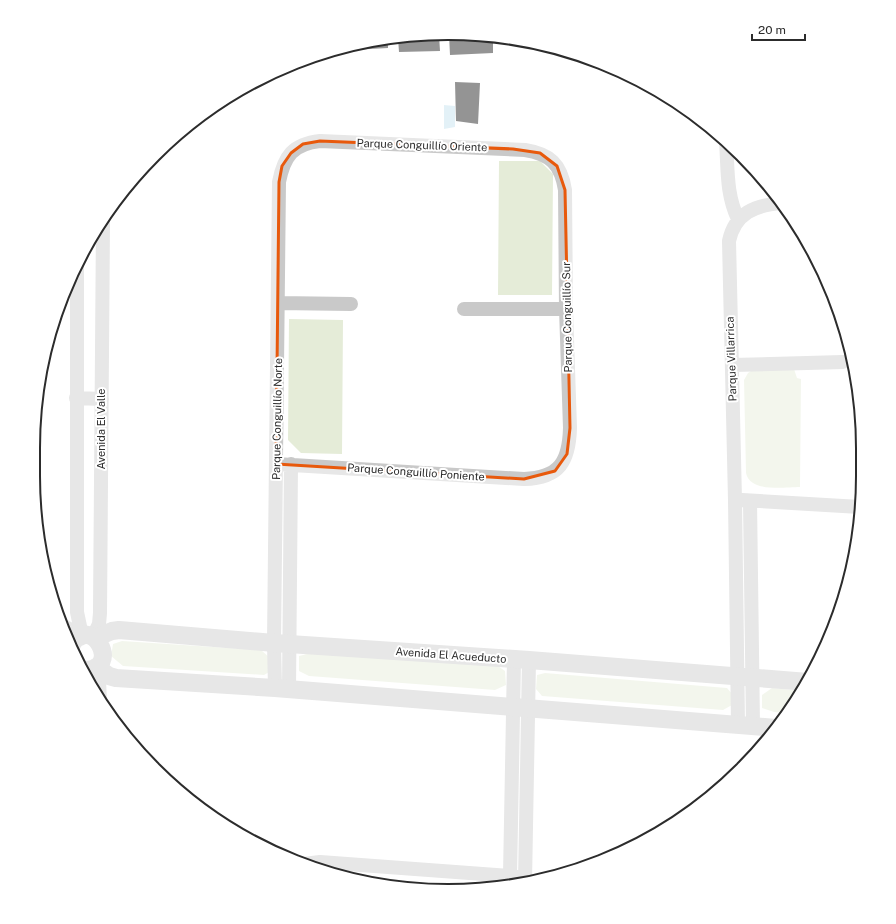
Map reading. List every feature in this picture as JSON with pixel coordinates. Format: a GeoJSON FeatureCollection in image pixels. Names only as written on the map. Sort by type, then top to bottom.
{"type":"FeatureCollection","features":[{"type":"Feature","properties":{"kind":"street","name":"Parque Conguillío Oriente"},"geometry":{"type":"LineString","coordinates":[[291,153],[303,144],[320,141],[525,150],[540,153],[553,161]]}},
{"type":"Feature","properties":{"kind":"street"},"geometry":{"type":"LineString","coordinates":[[726,150],[728,191],[738,220],[758,207],[775,204]]}},
{"type":"Feature","properties":{"kind":"street","name":"Parque Conguillío Norte"},"geometry":{"type":"LineString","coordinates":[[282,689],[276,464],[279,182],[282,166],[291,153]]}},
{"type":"Feature","properties":{"kind":"street","name":"Parque Conguillío Sur"},"geometry":{"type":"LineString","coordinates":[[553,161],[561,173],[565,190],[566,309],[570,440],[567,454],[561,466],[555,471]]}},
{"type":"Feature","properties":{"kind":"street","name":"Parque Villarrica"},"geometry":{"type":"LineString","coordinates":[[738,220],[731,233],[728,248],[735,500],[745,678]]}},
{"type":"Feature","properties":{"kind":"street","name":"Avenida El Valle"},"geometry":{"type":"LineString","coordinates":[[84,639],[100,618],[102,232]]}},
{"type":"Feature","properties":{"kind":"street"},"geometry":{"type":"LineString","coordinates":[[76,281],[77,612],[84,639]]}},
{"type":"Feature","properties":{"kind":"street"},"geometry":{"type":"LineString","coordinates":[[278,303],[351,304]]}},
{"type":"Feature","properties":{"kind":"street"},"geometry":{"type":"LineString","coordinates":[[464,309],[566,309]]}},
{"type":"Feature","properties":{"kind":"street"},"geometry":{"type":"LineString","coordinates":[[732,365],[843,362]]}},
{"type":"Feature","properties":{"kind":"street"},"geometry":{"type":"LineString","coordinates":[[76,398],[102,399]]}},
{"type":"Feature","properties":{"kind":"street","name":"Parque Conguillío Poniente"},"geometry":{"type":"LineString","coordinates":[[276,464],[524,479],[541,477],[555,471]]}},
{"type":"Feature","properties":{"kind":"street","name":"Parque Conguillío Norte"},"geometry":{"type":"LineString","coordinates":[[282,644],[291,464]]}},
{"type":"Feature","properties":{"kind":"street"},"geometry":{"type":"LineString","coordinates":[[735,500],[855,507]]}},
{"type":"Feature","properties":{"kind":"street","name":"Parque Villarrica"},"geometry":{"type":"LineString","coordinates":[[745,725],[750,501]]}},
{"type":"Feature","properties":{"kind":"street","name":"Avenida El Acueducto"},"geometry":{"type":"LineString","coordinates":[[84,639],[119,630],[282,644],[521,659],[800,681]]}},
{"type":"Feature","properties":{"kind":"street"},"geometry":{"type":"LineString","coordinates":[[71,633],[84,639],[101,644],[103,652],[101,660],[91,668]]}},
{"type":"Feature","properties":{"kind":"street"},"geometry":{"type":"LineString","coordinates":[[521,659],[525,877]]}},
{"type":"Feature","properties":{"kind":"street"},"geometry":{"type":"LineString","coordinates":[[91,668],[116,678],[282,689],[769,727]]}},
{"type":"Feature","properties":{"kind":"street"},"geometry":{"type":"LineString","coordinates":[[91,668],[99,680],[99,687]]}},
{"type":"Feature","properties":{"kind":"street"},"geometry":{"type":"LineString","coordinates":[[510,876],[521,708]]}},
{"type":"Feature","properties":{"kind":"street"},"geometry":{"type":"LineString","coordinates":[[318,862],[510,876],[517,878]]}},
{"type":"Feature","properties":{"kind":"highlighted area"},"geometry":{"type":"Polygon","coordinates":[[[320,141],[513,149],[540,153],[557,166],[565,190],[570,428],[567,454],[555,471],[524,479],[276,464],[279,182],[282,166],[291,153],[303,144],[320,141]]]}},
{"type":"Feature","properties":{"kind":"green space"},"geometry":{"type":"Polygon","coordinates":[[[499,161],[540,161],[553,174],[552,295],[498,295],[499,161]]]}},
{"type":"Feature","properties":{"kind":"green space"},"geometry":{"type":"Polygon","coordinates":[[[289,319],[343,320],[342,454],[301,453],[288,440],[289,319]]]}},
{"type":"Feature","properties":{"kind":"green space"},"geometry":{"type":"Polygon","coordinates":[[[794,369],[797,378],[801,379],[800,487],[769,488],[754,484],[746,473],[744,380],[751,371],[794,369]]]}},
{"type":"Feature","properties":{"kind":"green space"},"geometry":{"type":"Polygon","coordinates":[[[122,641],[261,650],[270,658],[271,671],[264,675],[123,666],[111,656],[113,644],[122,641]]]}},
{"type":"Feature","properties":{"kind":"green space"},"geometry":{"type":"Polygon","coordinates":[[[311,653],[495,664],[505,671],[506,685],[495,690],[309,676],[299,671],[299,656],[311,653]]]}},
{"type":"Feature","properties":{"kind":"green space"},"geometry":{"type":"Polygon","coordinates":[[[545,673],[727,688],[733,695],[732,705],[723,710],[542,696],[536,689],[537,675],[545,673]]]}},
{"type":"Feature","properties":{"kind":"green space"},"geometry":{"type":"Polygon","coordinates":[[[772,688],[795,690],[780,713],[762,708],[762,695],[772,688]]]}},
{"type":"Feature","properties":{"kind":"water"},"geometry":{"type":"Polygon","coordinates":[[[444,105],[455,106],[455,127],[444,129],[444,105]]]}},
{"type":"Feature","properties":{"kind":"building"},"geometry":{"type":"Polygon","coordinates":[[[439,40],[440,51],[399,52],[398,43],[439,40]]]}},
{"type":"Feature","properties":{"kind":"building"},"geometry":{"type":"Polygon","coordinates":[[[449,40],[493,42],[493,53],[450,55],[449,40]]]}},
{"type":"Feature","properties":{"kind":"building"},"geometry":{"type":"Polygon","coordinates":[[[388,44],[388,48],[362,49],[388,44]]]}},
{"type":"Feature","properties":{"kind":"building"},"geometry":{"type":"Polygon","coordinates":[[[455,82],[480,83],[478,124],[456,121],[455,82]]]}}]}
